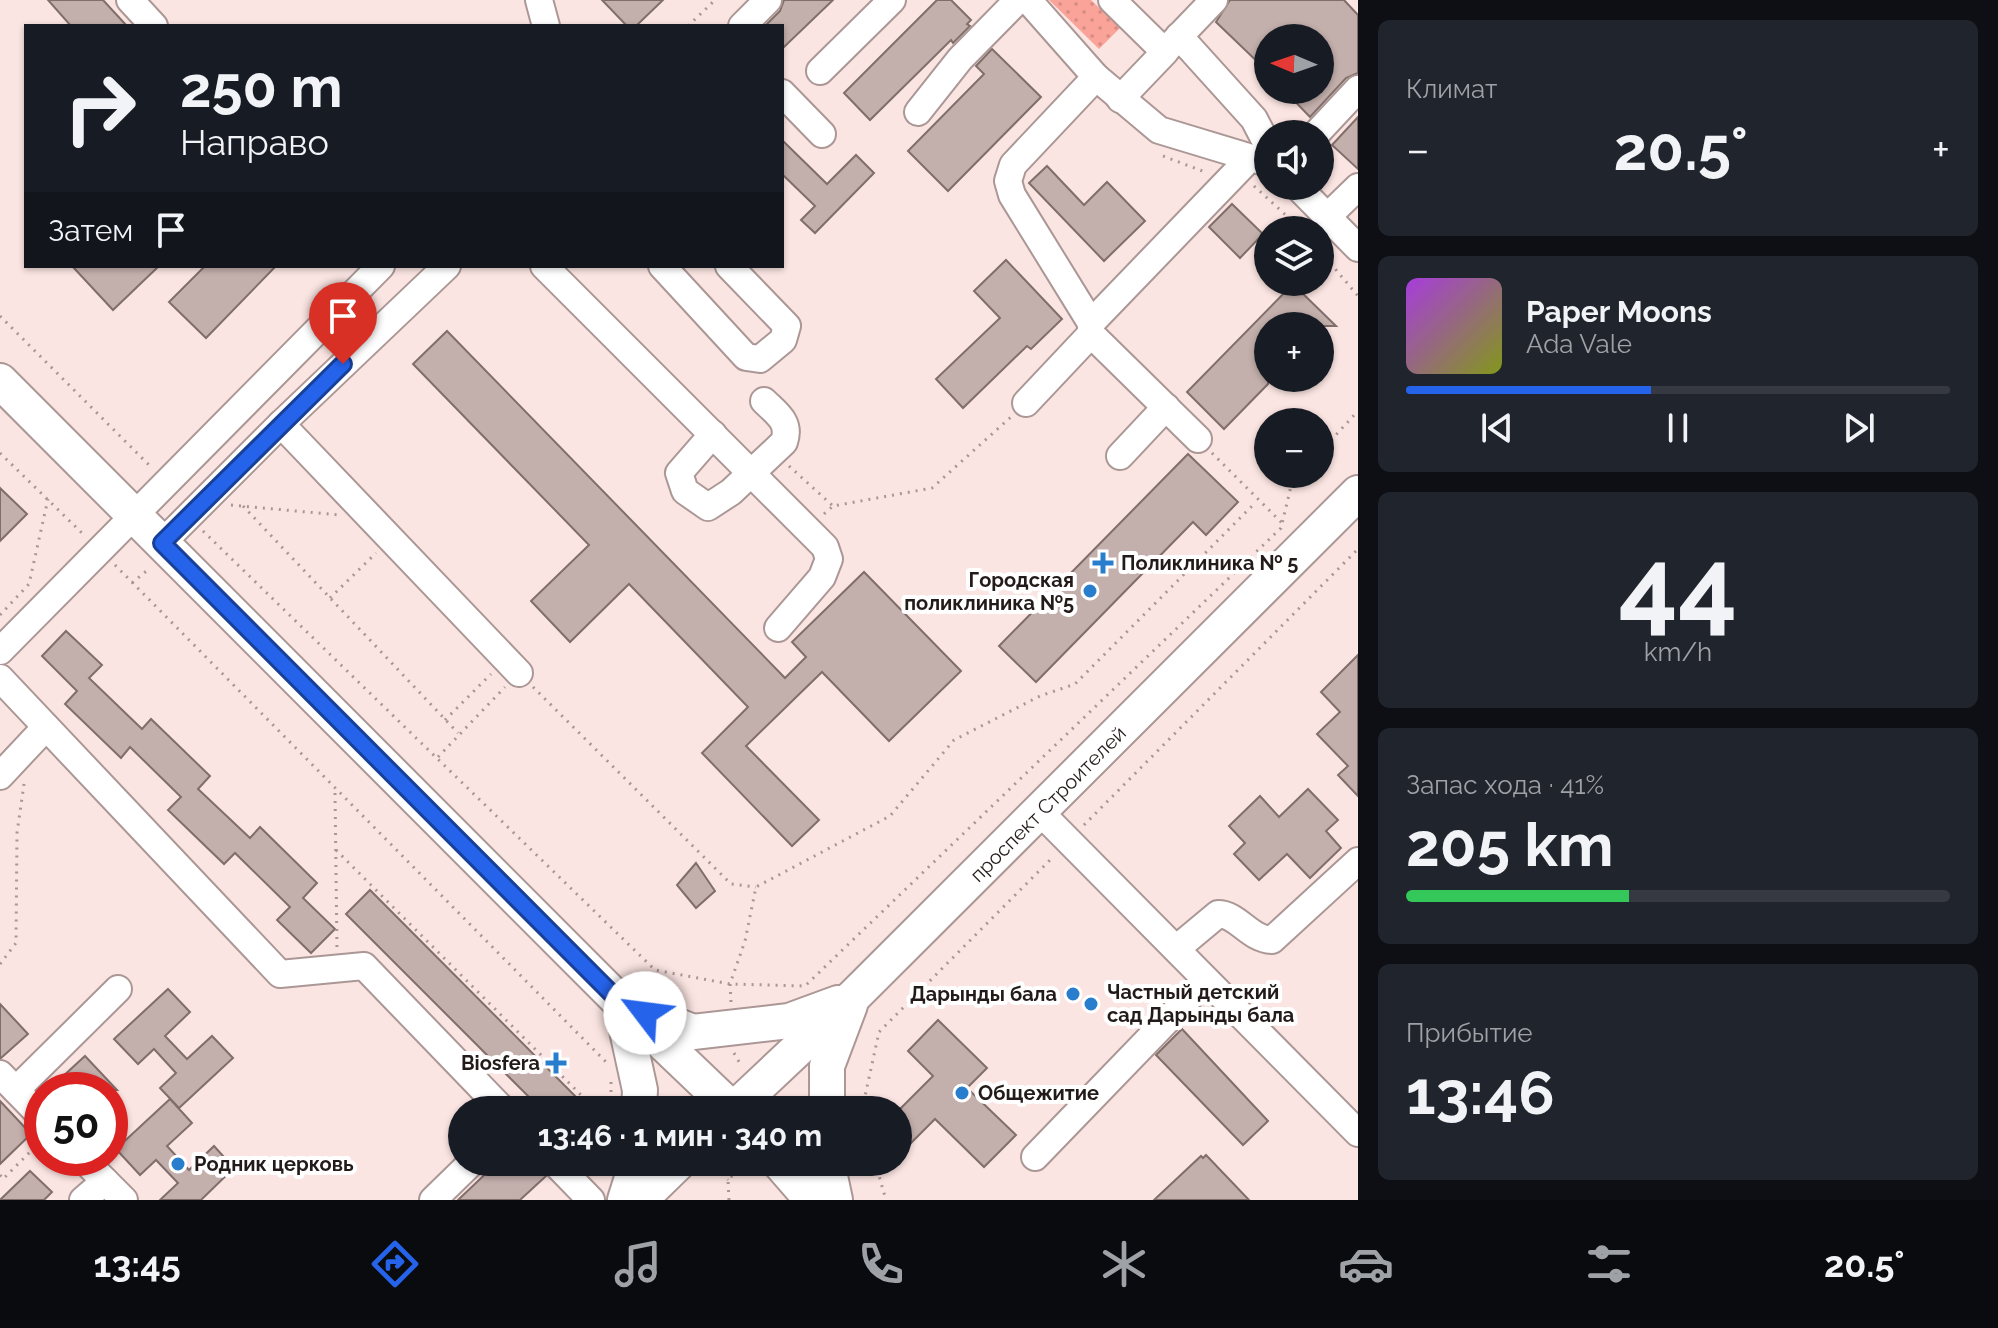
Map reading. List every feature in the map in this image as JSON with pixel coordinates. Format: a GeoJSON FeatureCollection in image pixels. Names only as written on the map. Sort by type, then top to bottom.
{"type":"FeatureCollection","features":[{"type":"Feature","properties":{"kind":"main road"},"geometry":{"type":"LineString","coordinates":[[0,381],[621,1003],[718,1096]]}},
{"type":"Feature","properties":{"kind":"main road","name":"проспект Строителей"},"geometry":{"type":"LineString","coordinates":[[748,1096],[853,997],[1358,493]]}},
{"type":"Feature","properties":{"kind":"main road"},"geometry":{"type":"LineString","coordinates":[[621,1003],[693,1032],[789,1021],[853,997]]}},
{"type":"Feature","properties":{"kind":"main road"},"geometry":{"type":"LineString","coordinates":[[827,1096],[827,1066],[853,997]]}},
{"type":"Feature","properties":{"kind":"main road"},"geometry":{"type":"LineString","coordinates":[[621,1003],[640,1096]]}},
{"type":"Feature","properties":{"kind":"main road"},"geometry":{"type":"LineString","coordinates":[[625,1200],[633,1176]]}},
{"type":"Feature","properties":{"kind":"main road"},"geometry":{"type":"LineString","coordinates":[[640,1200],[665,1176]]}},
{"type":"Feature","properties":{"kind":"main road"},"geometry":{"type":"LineString","coordinates":[[791,1176],[812,1200]]}},
{"type":"Feature","properties":{"kind":"main road"},"geometry":{"type":"LineString","coordinates":[[830,1176],[835,1200]]}},
{"type":"Feature","properties":{"kind":"street"},"geometry":{"type":"LineString","coordinates":[[130,0],[152,24]]}},
{"type":"Feature","properties":{"kind":"street"},"geometry":{"type":"LineString","coordinates":[[539,0],[545,24]]}},
{"type":"Feature","properties":{"kind":"street"},"geometry":{"type":"LineString","coordinates":[[744,24],[768,0]]}},
{"type":"Feature","properties":{"kind":"street"},"geometry":{"type":"LineString","coordinates":[[820,71],[892,0]]}},
{"type":"Feature","properties":{"kind":"street"},"geometry":{"type":"LineString","coordinates":[[918,112],[960,59],[1018,0]]}},
{"type":"Feature","properties":{"kind":"street"},"geometry":{"type":"LineString","coordinates":[[1028,0],[1096,77],[1159,130],[1254,160]]}},
{"type":"Feature","properties":{"kind":"street"},"geometry":{"type":"LineString","coordinates":[[1112,0],[1172,44],[1254,120]]}},
{"type":"Feature","properties":{"kind":"street"},"geometry":{"type":"LineString","coordinates":[[1120,99],[1214,0]]}},
{"type":"Feature","properties":{"kind":"street"},"geometry":{"type":"LineString","coordinates":[[1096,77],[1013,165],[1008,181],[1026,223],[1091,328],[1198,439]]}},
{"type":"Feature","properties":{"kind":"street"},"geometry":{"type":"LineString","coordinates":[[1329,120],[1358,89]]}},
{"type":"Feature","properties":{"kind":"street"},"geometry":{"type":"LineString","coordinates":[[784,95],[822,134]]}},
{"type":"Feature","properties":{"kind":"street"},"geometry":{"type":"LineString","coordinates":[[1026,403],[1091,328],[1254,167]]}},
{"type":"Feature","properties":{"kind":"street"},"geometry":{"type":"LineString","coordinates":[[1328,216],[1358,187]]}},
{"type":"Feature","properties":{"kind":"street"},"geometry":{"type":"LineString","coordinates":[[1311,200],[1326,216]]}},
{"type":"Feature","properties":{"kind":"street"},"geometry":{"type":"LineString","coordinates":[[1334,224],[1358,248]]}},
{"type":"Feature","properties":{"kind":"street"},"geometry":{"type":"LineString","coordinates":[[0,651],[379,268]]}},
{"type":"Feature","properties":{"kind":"street"},"geometry":{"type":"LineString","coordinates":[[162,543],[445,268]]}},
{"type":"Feature","properties":{"kind":"street"},"geometry":{"type":"LineString","coordinates":[[546,268],[825,547],[829,559],[822,577],[778,628]]}},
{"type":"Feature","properties":{"kind":"street"},"geometry":{"type":"LineString","coordinates":[[664,268],[746,357],[760,359],[783,340],[787,326],[731,268]]}},
{"type":"Feature","properties":{"kind":"street"},"geometry":{"type":"LineString","coordinates":[[713,434],[679,473],[685,491],[701,505],[715,505],[753,473],[774,452],[788,431],[784,422],[764,401]]}},
{"type":"Feature","properties":{"kind":"street"},"geometry":{"type":"LineString","coordinates":[[1120,456],[1166,407]]}},
{"type":"Feature","properties":{"kind":"street"},"geometry":{"type":"LineString","coordinates":[[281,424],[513,666]]}},
{"type":"Feature","properties":{"kind":"street"},"geometry":{"type":"LineString","coordinates":[[0,678],[38,735],[280,974],[364,966],[489,1096]]}},
{"type":"Feature","properties":{"kind":"street"},"geometry":{"type":"LineString","coordinates":[[0,776],[38,735]]}},
{"type":"Feature","properties":{"kind":"street"},"geometry":{"type":"LineString","coordinates":[[1040,812],[1358,1133]]}},
{"type":"Feature","properties":{"kind":"street"},"geometry":{"type":"LineString","coordinates":[[1176,949],[1218,914],[1226,914],[1255,938],[1272,940],[1358,861]]}},
{"type":"Feature","properties":{"kind":"street"},"geometry":{"type":"LineString","coordinates":[[1035,1157],[1206,980]]}},
{"type":"Feature","properties":{"kind":"street"},"geometry":{"type":"LineString","coordinates":[[24,1098],[8,1082],[118,989]]}},
{"type":"Feature","properties":{"kind":"street"},"geometry":{"type":"LineString","coordinates":[[100,1176],[124,1200]]}},
{"type":"Feature","properties":{"kind":"street"},"geometry":{"type":"LineString","coordinates":[[433,1200],[458,1176]]}},
{"type":"Feature","properties":{"kind":"street"},"geometry":{"type":"LineString","coordinates":[[568,1176],[591,1200]]}},
{"type":"Feature","properties":{"kind":"street"},"geometry":{"type":"LineString","coordinates":[[83,1200],[105,1181]]}},
{"type":"Feature","properties":{"kind":"path"},"geometry":{"type":"LineString","coordinates":[[690,24],[715,0]]}},
{"type":"Feature","properties":{"kind":"path"},"geometry":{"type":"LineString","coordinates":[[1152,150],[1180,165],[1218,176]]}},
{"type":"Feature","properties":{"kind":"path"},"geometry":{"type":"LineString","coordinates":[[1334,268],[1358,296]]}},
{"type":"Feature","properties":{"kind":"path"},"geometry":{"type":"LineString","coordinates":[[0,316],[168,484]]}},
{"type":"Feature","properties":{"kind":"path"},"geometry":{"type":"LineString","coordinates":[[774,452],[833,506],[932,488],[1026,403]]}},
{"type":"Feature","properties":{"kind":"path"},"geometry":{"type":"LineString","coordinates":[[1334,437],[1358,411]]}},
{"type":"Feature","properties":{"kind":"path"},"geometry":{"type":"LineString","coordinates":[[1198,439],[1282,523]]}},
{"type":"Feature","properties":{"kind":"path"},"geometry":{"type":"LineString","coordinates":[[0,453],[101,551],[610,1066]]}},
{"type":"Feature","properties":{"kind":"path"},"geometry":{"type":"LineString","coordinates":[[371,518],[243,506],[199,508],[199,527],[655,970],[730,984],[805,986],[1282,523],[1291,488]]}},
{"type":"Feature","properties":{"kind":"path"},"geometry":{"type":"LineString","coordinates":[[0,615],[29,584],[48,499]]}},
{"type":"Feature","properties":{"kind":"path"},"geometry":{"type":"LineString","coordinates":[[513,666],[731,884],[756,887],[890,816],[954,740],[1040,696],[1075,684],[1254,504]]}},
{"type":"Feature","properties":{"kind":"path"},"geometry":{"type":"LineString","coordinates":[[243,506],[459,734]]}},
{"type":"Feature","properties":{"kind":"path"},"geometry":{"type":"LineString","coordinates":[[330,598],[391,539]]}},
{"type":"Feature","properties":{"kind":"path"},"geometry":{"type":"LineString","coordinates":[[865,1096],[879,1032],[1358,549]]}},
{"type":"Feature","properties":{"kind":"path"},"geometry":{"type":"LineString","coordinates":[[438,757],[513,666]]}},
{"type":"Feature","properties":{"kind":"path"},"geometry":{"type":"LineString","coordinates":[[445,720],[513,666]]}},
{"type":"Feature","properties":{"kind":"path"},"geometry":{"type":"LineString","coordinates":[[0,964],[16,943],[17,833],[38,735]]}},
{"type":"Feature","properties":{"kind":"path"},"geometry":{"type":"LineString","coordinates":[[335,790],[337,969]]}},
{"type":"Feature","properties":{"kind":"path"},"geometry":{"type":"LineString","coordinates":[[336,850],[582,1096]]}},
{"type":"Feature","properties":{"kind":"path"},"geometry":{"type":"LineString","coordinates":[[730,984],[745,941],[756,887]]}},
{"type":"Feature","properties":{"kind":"path"},"geometry":{"type":"LineString","coordinates":[[611,1081],[611,1096]]}},
{"type":"Feature","properties":{"kind":"path"},"geometry":{"type":"LineString","coordinates":[[0,1175],[3,1179],[24,1158]]}},
{"type":"Feature","properties":{"kind":"path"},"geometry":{"type":"LineString","coordinates":[[724,1176],[728,1180],[729,1200]]}},
{"type":"Feature","properties":{"kind":"path"},"geometry":{"type":"LineString","coordinates":[[728,1180],[732,1176]]}},
{"type":"Feature","properties":{"kind":"path"},"geometry":{"type":"LineString","coordinates":[[879,1176],[886,1200]]}},
{"type":"Feature","properties":{"kind":"shaded area"},"geometry":{"type":"Polygon","coordinates":[[[1049,0],[1091,0],[1120,28],[1099,49],[1049,0]]]}},
{"type":"Feature","properties":{"kind":"building"},"geometry":{"type":"Polygon","coordinates":[[[48,0],[103,0],[125,24],[69,24],[48,0]]]}},
{"type":"Feature","properties":{"kind":"building"},"geometry":{"type":"Polygon","coordinates":[[[602,0],[663,0],[638,24],[625,24],[602,0]]]}},
{"type":"Feature","properties":{"kind":"building"},"geometry":{"type":"Polygon","coordinates":[[[784,0],[833,0],[784,47],[784,24],[767,24],[780,11],[784,0]]]}},
{"type":"Feature","properties":{"kind":"building"},"geometry":{"type":"Polygon","coordinates":[[[937,0],[951,0],[971,20],[967,24],[970,26],[953,43],[951,40],[870,120],[844,93],[937,0]]]}},
{"type":"Feature","properties":{"kind":"building"},"geometry":{"type":"Polygon","coordinates":[[[1230,0],[1344,0],[1358,15],[1358,73],[1346,78],[1334,91],[1334,24],[1254,24],[1254,59],[1216,22],[1230,0]]]}},
{"type":"Feature","properties":{"kind":"building"},"geometry":{"type":"Polygon","coordinates":[[[992,49],[1041,97],[948,191],[908,151],[984,74],[976,66],[992,49]]]}},
{"type":"Feature","properties":{"kind":"building"},"geometry":{"type":"Polygon","coordinates":[[[1297,104],[1322,104],[1310,117],[1297,104]]]}},
{"type":"Feature","properties":{"kind":"building"},"geometry":{"type":"Polygon","coordinates":[[[1358,117],[1358,169],[1334,147],[1334,143],[1358,117]]]}},
{"type":"Feature","properties":{"kind":"building"},"geometry":{"type":"Polygon","coordinates":[[[784,142],[827,184],[856,155],[874,173],[815,233],[801,220],[815,206],[784,176],[784,142]]]}},
{"type":"Feature","properties":{"kind":"building"},"geometry":{"type":"Polygon","coordinates":[[[1047,166],[1084,205],[1107,182],[1145,221],[1104,261],[1029,183],[1047,166]]]}},
{"type":"Feature","properties":{"kind":"building"},"geometry":{"type":"Polygon","coordinates":[[[1232,204],[1254,225],[1254,243],[1240,258],[1209,227],[1232,204]]]}},
{"type":"Feature","properties":{"kind":"building"},"geometry":{"type":"Polygon","coordinates":[[[1006,260],[1062,319],[1031,349],[1027,346],[963,408],[936,379],[1000,318],[974,291],[1006,260]]]}},
{"type":"Feature","properties":{"kind":"building"},"geometry":{"type":"Polygon","coordinates":[[[74,268],[157,268],[113,310],[74,268]]]}},
{"type":"Feature","properties":{"kind":"building"},"geometry":{"type":"Polygon","coordinates":[[[203,268],[274,268],[206,338],[169,302],[203,268]]]}},
{"type":"Feature","properties":{"kind":"building"},"geometry":{"type":"Polygon","coordinates":[[[1281,296],[1305,296],[1322,312],[1266,312],[1281,296]]]}},
{"type":"Feature","properties":{"kind":"building"},"geometry":{"type":"Polygon","coordinates":[[[1254,324],[1254,392],[1260,392],[1224,429],[1187,392],[1254,324]]]}},
{"type":"Feature","properties":{"kind":"building"},"geometry":{"type":"Polygon","coordinates":[[[447,331],[785,678],[806,657],[792,642],[864,572],[961,671],[889,741],[822,672],[746,746],[819,820],[792,846],[702,753],[748,707],[629,584],[570,642],[531,601],[589,545],[413,364],[447,331]]]}},
{"type":"Feature","properties":{"kind":"building","name":"Городская поликлиника №5"},"geometry":{"type":"Polygon","coordinates":[[[1188,454],[1238,502],[1206,535],[1193,522],[1036,682],[999,646],[1188,454]]]}},
{"type":"Feature","properties":{"kind":"building"},"geometry":{"type":"Polygon","coordinates":[[[0,488],[27,514],[0,541],[0,488]]]}},
{"type":"Feature","properties":{"kind":"building"},"geometry":{"type":"Polygon","coordinates":[[[66,631],[102,665],[89,678],[142,729],[151,719],[210,776],[198,789],[250,838],[260,827],[317,883],[303,898],[335,929],[311,953],[277,920],[290,907],[235,853],[224,864],[168,810],[181,797],[130,747],[121,758],[65,704],[77,691],[42,656],[66,631]]]}},
{"type":"Feature","properties":{"kind":"building"},"geometry":{"type":"Polygon","coordinates":[[[1358,655],[1358,796],[1338,775],[1348,766],[1317,734],[1340,712],[1321,692],[1358,655]]]}},
{"type":"Feature","properties":{"kind":"building"},"geometry":{"type":"Polygon","coordinates":[[[1308,789],[1338,820],[1326,831],[1341,848],[1310,878],[1287,854],[1259,880],[1234,854],[1245,843],[1229,826],[1260,796],[1279,817],[1308,789]]]}},
{"type":"Feature","properties":{"kind":"building"},"geometry":{"type":"Polygon","coordinates":[[[696,863],[715,891],[696,908],[677,885],[696,863]]]}},
{"type":"Feature","properties":{"kind":"building"},"geometry":{"type":"Polygon","coordinates":[[[370,890],[575,1096],[528,1096],[346,914],[370,890]]]}},
{"type":"Feature","properties":{"kind":"building"},"geometry":{"type":"Polygon","coordinates":[[[168,989],[190,1012],[165,1036],[187,1059],[212,1036],[233,1058],[179,1108],[160,1088],[176,1073],[154,1049],[138,1064],[114,1039],[168,989]]]}},
{"type":"Feature","properties":{"kind":"building"},"geometry":{"type":"Polygon","coordinates":[[[0,1004],[28,1034],[1,1058],[0,1058],[0,1004]]]}},
{"type":"Feature","properties":{"kind":"building","name":"Общежитие"},"geometry":{"type":"Polygon","coordinates":[[[938,1020],[987,1068],[967,1088],[1016,1135],[984,1167],[935,1119],[912,1142],[912,1097],[933,1076],[908,1051],[938,1020]]]}},
{"type":"Feature","properties":{"kind":"building"},"geometry":{"type":"Polygon","coordinates":[[[1182,1029],[1268,1121],[1243,1145],[1156,1055],[1182,1029]]]}},
{"type":"Feature","properties":{"kind":"building"},"geometry":{"type":"Polygon","coordinates":[[[85,1056],[100,1072],[68,1072],[85,1056]]]}},
{"type":"Feature","properties":{"kind":"building"},"geometry":{"type":"Polygon","coordinates":[[[170,1099],[192,1123],[167,1146],[189,1170],[214,1146],[234,1168],[201,1200],[160,1200],[178,1183],[156,1160],[140,1175],[128,1162],[128,1138],[170,1099]]]}},
{"type":"Feature","properties":{"kind":"building"},"geometry":{"type":"Polygon","coordinates":[[[0,1101],[24,1127],[24,1141],[0,1164],[0,1101]]]}},
{"type":"Feature","properties":{"kind":"building"},"geometry":{"type":"Polygon","coordinates":[[[1206,1155],[1249,1200],[1154,1200],[1201,1156],[1206,1155]]]}},
{"type":"Feature","properties":{"kind":"building"},"geometry":{"type":"Polygon","coordinates":[[[25,1176],[35,1176],[52,1192],[44,1200],[0,1200],[25,1176]]]}},
{"type":"Feature","properties":{"kind":"building"},"geometry":{"type":"Polygon","coordinates":[[[483,1176],[546,1176],[520,1200],[458,1200],[483,1176]]]}},
{"type":"Feature","properties":{"kind":"place","name":"Поликлиника № 5"},"geometry":{"type":"Point","coordinates":[1103,563]}},
{"type":"Feature","properties":{"kind":"place","name":"Городская поликлиника №5"},"geometry":{"type":"Point","coordinates":[1090,591]}},
{"type":"Feature","properties":{"kind":"place","name":"Дарынды бала"},"geometry":{"type":"Point","coordinates":[1073,994]}},
{"type":"Feature","properties":{"kind":"place","name":"Частный детский сад Дарынды бала"},"geometry":{"type":"Point","coordinates":[1091,1004]}},
{"type":"Feature","properties":{"kind":"place","name":"Biosfera"},"geometry":{"type":"Point","coordinates":[556,1063]}},
{"type":"Feature","properties":{"kind":"place","name":"Общежитие"},"geometry":{"type":"Point","coordinates":[962,1093]}},
{"type":"Feature","properties":{"kind":"place","name":"Родник церковь"},"geometry":{"type":"Point","coordinates":[178,1164]}},
{"type":"Feature","properties":{"kind":"route"},"geometry":{"type":"LineString","coordinates":[[343,364],[162,543],[621,1003],[645,1013]]}}]}
